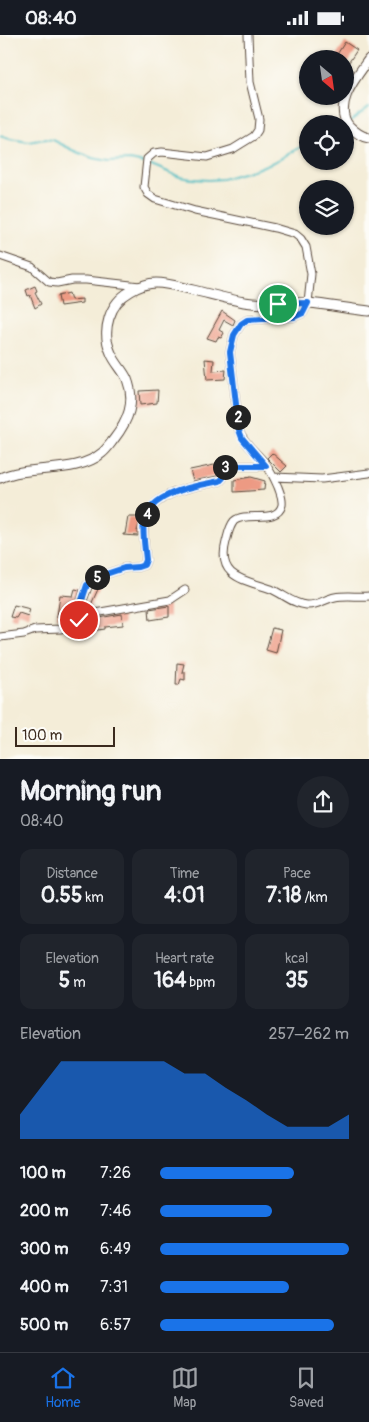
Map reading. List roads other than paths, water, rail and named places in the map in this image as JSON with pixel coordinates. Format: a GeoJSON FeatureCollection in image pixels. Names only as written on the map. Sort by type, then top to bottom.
{"type":"FeatureCollection","features":[{"type":"Feature","properties":{"kind":"street"},"geometry":{"type":"LineString","coordinates":[[248,35],[250,82],[259,119],[258,129],[254,136],[233,149],[206,157],[162,152],[154,153],[147,159],[144,187],[148,195],[155,199],[195,211],[276,228],[296,234],[302,239],[309,257],[311,274],[308,303],[303,313],[294,317],[247,320],[241,324],[234,335],[230,352],[239,430],[242,438],[274,477],[282,497],[282,506],[277,512],[269,516],[241,517],[235,521],[230,527],[224,549],[228,568],[234,576],[272,590],[300,605],[316,605],[335,597],[369,597]]}},
{"type":"Feature","properties":{"kind":"street"},"geometry":{"type":"LineString","coordinates":[[369,59],[344,99],[343,113],[348,125],[354,131],[369,138]]}},
{"type":"Feature","properties":{"kind":"street"},"geometry":{"type":"LineString","coordinates":[[0,256],[32,267],[49,282],[86,280],[141,286]]}},
{"type":"Feature","properties":{"kind":"street"},"geometry":{"type":"LineString","coordinates":[[0,478],[20,471],[82,464],[102,453],[124,426],[130,408],[130,391],[127,379],[112,355],[107,342],[107,327],[116,302],[141,286],[153,283],[167,283],[246,302],[308,303],[369,311]]}},
{"type":"Feature","properties":{"kind":"street"},"geometry":{"type":"LineString","coordinates":[[79,620],[82,600],[87,585],[94,578],[124,568],[144,565],[146,560],[144,522],[155,502],[188,487],[220,481],[223,478],[224,468],[228,466],[266,466]]}},
{"type":"Feature","properties":{"kind":"street"},"geometry":{"type":"LineString","coordinates":[[274,477],[322,479],[369,473]]}},
{"type":"Feature","properties":{"kind":"street"},"geometry":{"type":"LineString","coordinates":[[0,637],[61,629],[74,621],[88,618],[89,614],[170,600],[185,590]]}},
{"type":"Feature","properties":{"kind":"waterway"},"geometry":{"type":"LineString","coordinates":[[354,118],[369,107]]}},
{"type":"Feature","properties":{"kind":"waterway"},"geometry":{"type":"LineString","coordinates":[[0,136],[29,142],[44,139],[53,140],[92,158],[109,161],[130,160],[144,163]]}},
{"type":"Feature","properties":{"kind":"waterway"},"geometry":{"type":"LineString","coordinates":[[149,164],[180,177],[209,180],[222,179],[276,161],[299,148]]}}]}
